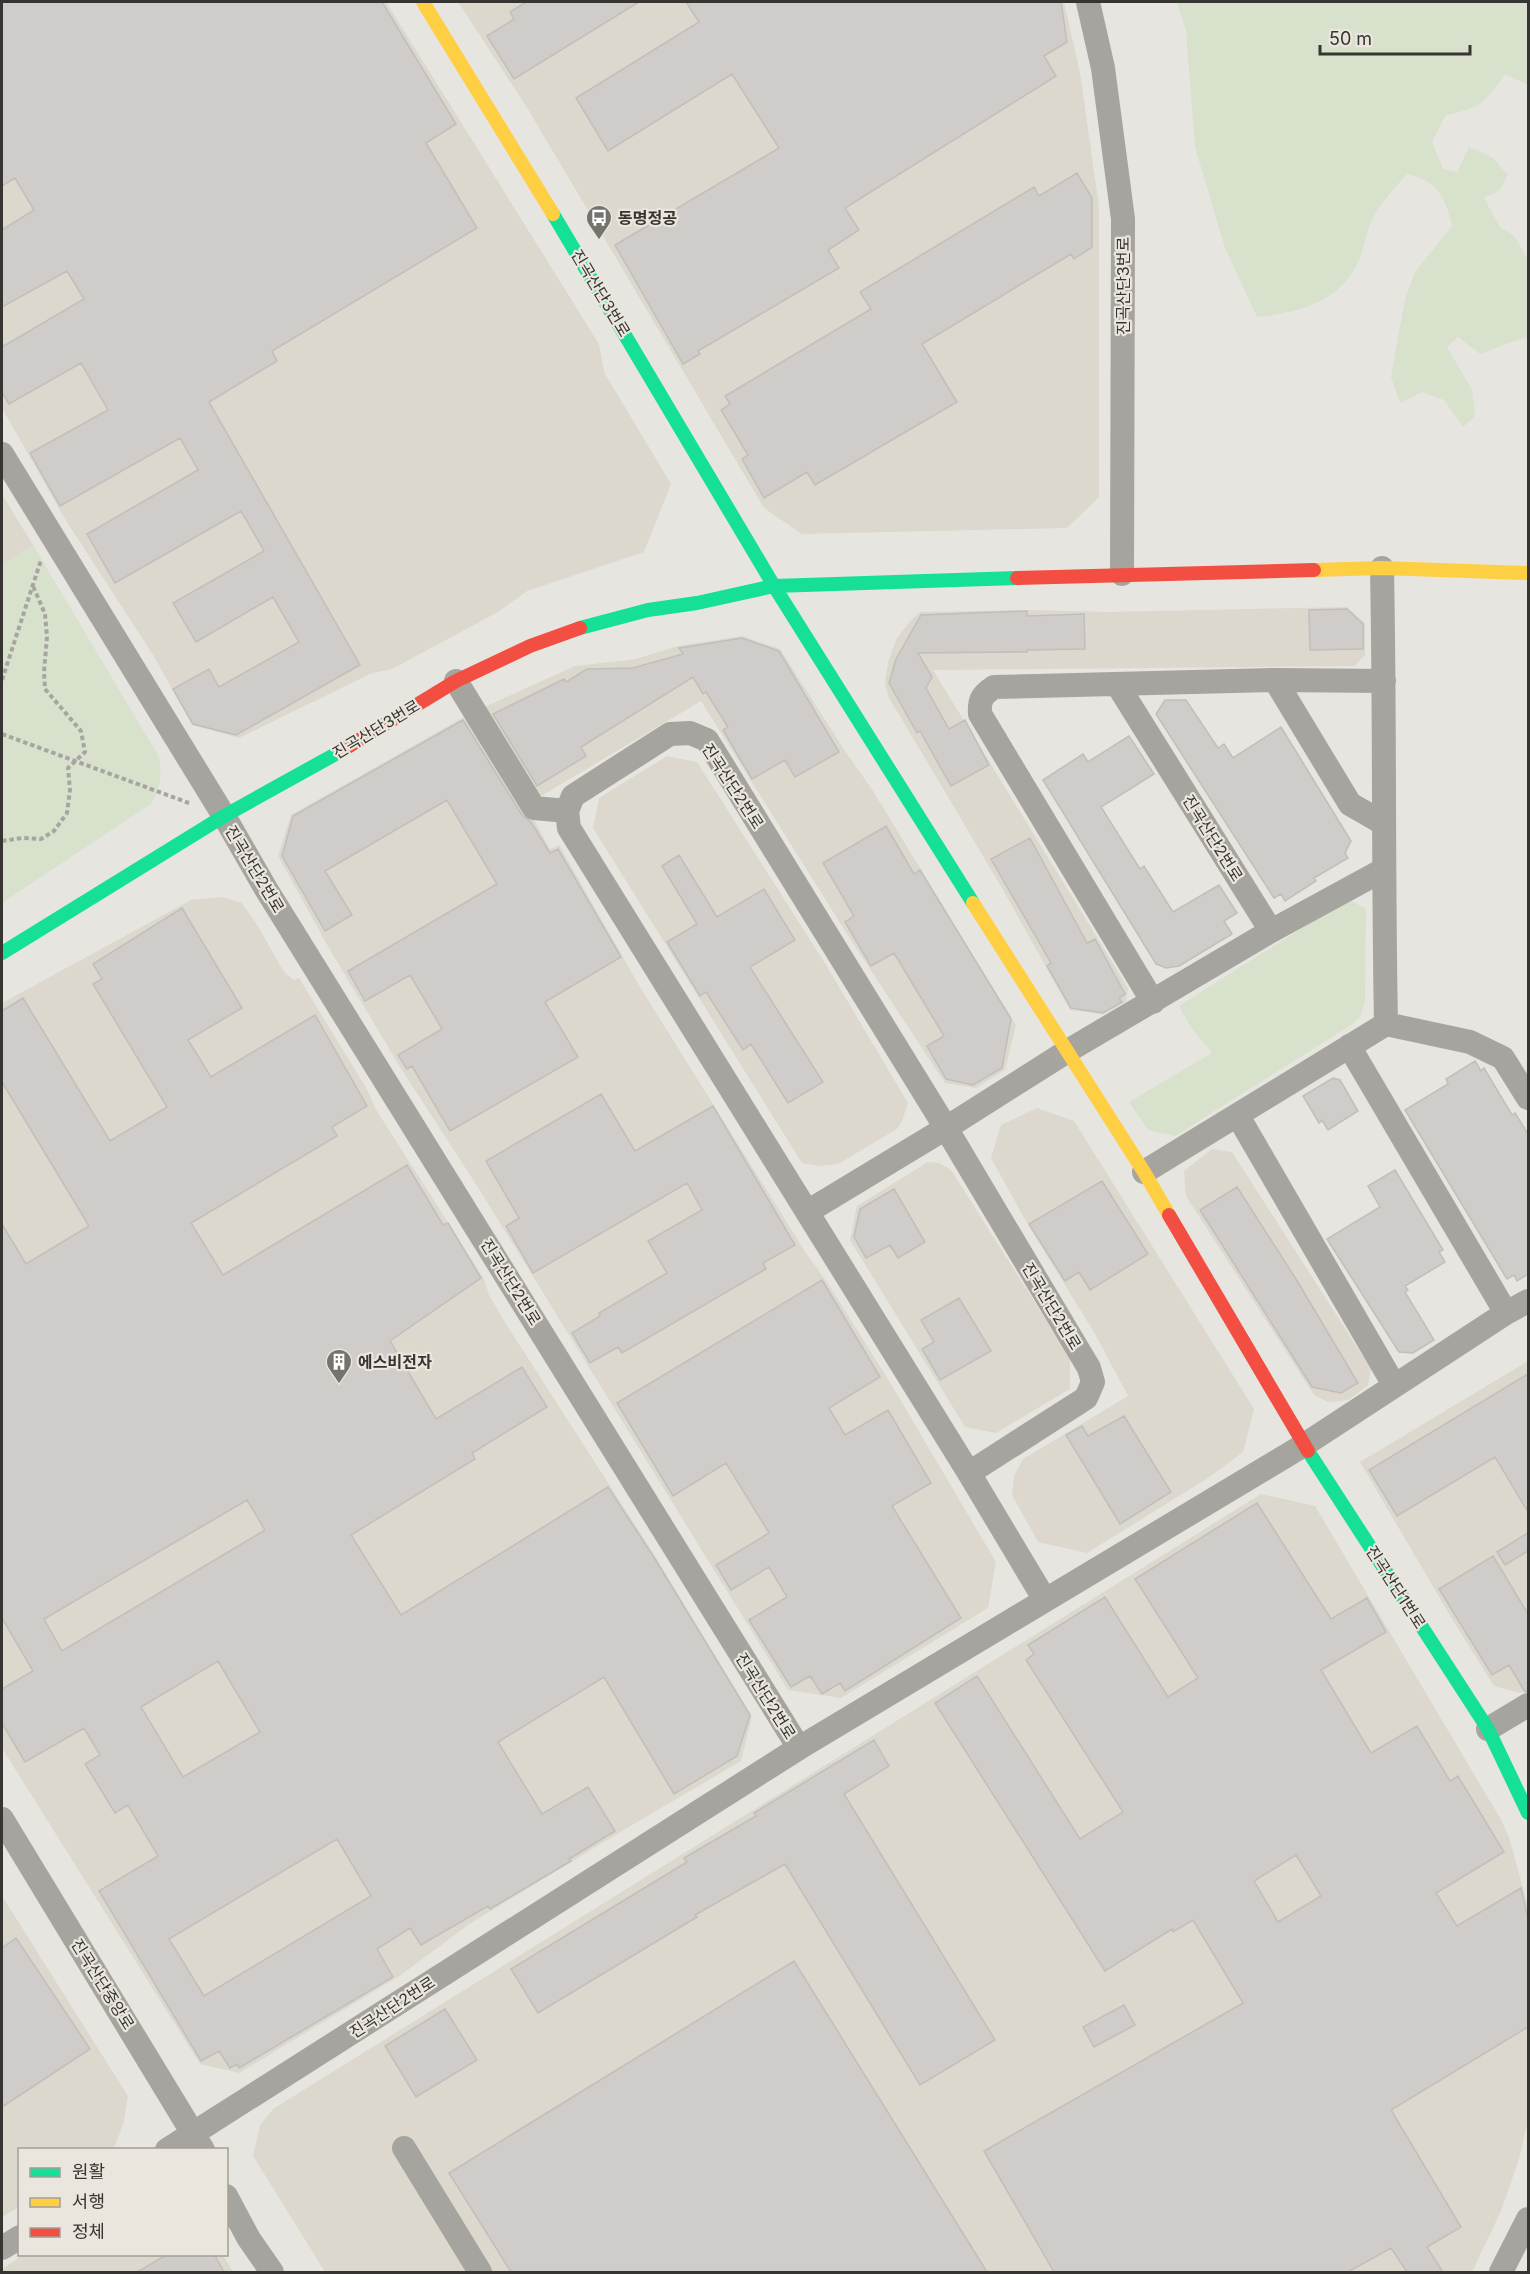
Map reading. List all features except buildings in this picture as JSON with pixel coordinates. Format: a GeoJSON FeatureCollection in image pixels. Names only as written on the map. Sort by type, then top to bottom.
{"type":"FeatureCollection","features":[{"type":"Feature","properties":{"kind":"street","name":"진곡산단3번로"},"geometry":{"type":"LineString","coordinates":[[423,2],[594,281],[774,586]]}},
{"type":"Feature","properties":{"kind":"street","name":"진곡산단3번로"},"geometry":{"type":"LineString","coordinates":[[1088,2],[1103,68],[1123,219],[1122,574]]}},
{"type":"Feature","properties":{"kind":"street"},"geometry":{"type":"LineString","coordinates":[[2,454],[224,816]]}},
{"type":"Feature","properties":{"kind":"street","name":"진곡산단3번로"},"geometry":{"type":"LineString","coordinates":[[2,953],[224,816],[356,742],[456,681],[530,646],[591,624],[648,610],[698,603],[774,586],[1382,568],[1528,573]]}},
{"type":"Feature","properties":{"kind":"street"},"geometry":{"type":"LineString","coordinates":[[1382,568],[1386,1024]]}},
{"type":"Feature","properties":{"kind":"street"},"geometry":{"type":"LineString","coordinates":[[774,586],[1066,1052],[1144,1172],[1304,1445]]}},
{"type":"Feature","properties":{"kind":"street"},"geometry":{"type":"LineString","coordinates":[[1153,1002],[980,714],[979,701],[994,687],[1275,680],[1384,681]]}},
{"type":"Feature","properties":{"kind":"street"},"geometry":{"type":"LineString","coordinates":[[1275,680],[1350,804],[1383,823]]}},
{"type":"Feature","properties":{"kind":"street"},"geometry":{"type":"LineString","coordinates":[[456,681],[534,808],[567,811],[569,828],[969,1473],[1045,1600]]}},
{"type":"Feature","properties":{"kind":"street","name":"진곡산단2번로"},"geometry":{"type":"LineString","coordinates":[[1117,684],[1271,931]]}},
{"type":"Feature","properties":{"kind":"street","name":"진곡산단2번로"},"geometry":{"type":"LineString","coordinates":[[567,811],[573,796],[670,734],[690,733],[707,740],[946,1128],[1089,1368],[1093,1382],[1086,1398],[969,1473]]}},
{"type":"Feature","properties":{"kind":"street","name":"진곡산단2번로"},"geometry":{"type":"LineString","coordinates":[[224,816],[278,909],[799,1748]]}},
{"type":"Feature","properties":{"kind":"street"},"geometry":{"type":"LineString","coordinates":[[807,1212],[1066,1052],[1271,931],[1383,870]]}},
{"type":"Feature","properties":{"kind":"street"},"geometry":{"type":"LineString","coordinates":[[1144,1172],[1386,1024],[1470,1042],[1503,1058],[1528,1098]]}},
{"type":"Feature","properties":{"kind":"street"},"geometry":{"type":"LineString","coordinates":[[1349,1046],[1506,1313]]}},
{"type":"Feature","properties":{"kind":"street"},"geometry":{"type":"LineString","coordinates":[[1238,1116],[1394,1385]]}},
{"type":"Feature","properties":{"kind":"street","name":"진곡산단2번로"},"geometry":{"type":"LineString","coordinates":[[174,2148],[199,2141],[799,1748],[1304,1445],[1506,1313],[1528,1301]]}},
{"type":"Feature","properties":{"kind":"street","name":"진곡산단1번로"},"geometry":{"type":"LineString","coordinates":[[1304,1445],[1488,1729],[1528,1813]]}},
{"type":"Feature","properties":{"kind":"street"},"geometry":{"type":"LineString","coordinates":[[1488,1729],[1528,1705]]}},
{"type":"Feature","properties":{"kind":"street","name":"진곡산단중앙로"},"geometry":{"type":"LineString","coordinates":[[2,1819],[199,2141]]}},
{"type":"Feature","properties":{"kind":"street"},"geometry":{"type":"LineString","coordinates":[[404,2148],[480,2272]]}},
{"type":"Feature","properties":{"kind":"street"},"geometry":{"type":"LineString","coordinates":[[228,2200],[249,2239],[272,2272]]}},
{"type":"Feature","properties":{"kind":"street"},"geometry":{"type":"LineString","coordinates":[[1501,2272],[1528,2218]]}},
{"type":"Feature","properties":{"kind":"street"},"geometry":{"type":"LineString","coordinates":[[2,2248],[18,2238]]}},
{"type":"Feature","properties":{"kind":"path"},"geometry":{"type":"LineString","coordinates":[[2,680],[50,533]]}},
{"type":"Feature","properties":{"kind":"path"},"geometry":{"type":"LineString","coordinates":[[2,841],[22,838],[40,839],[54,831],[67,813],[70,790],[68,768],[86,752],[81,731],[45,689],[47,638],[45,614],[33,586]]}},
{"type":"Feature","properties":{"kind":"path"},"geometry":{"type":"LineString","coordinates":[[2,734],[191,804]]}},
{"type":"Feature","properties":{"kind":"shaded area"},"geometry":{"type":"Polygon","coordinates":[[[2,2],[386,2],[599,344],[604,372],[671,484],[644,552],[527,591],[498,612],[392,669],[372,673],[239,738],[192,725],[153,655],[65,519],[2,408],[2,2]]]}},
{"type":"Feature","properties":{"kind":"shaded area"},"geometry":{"type":"Polygon","coordinates":[[[458,2],[1064,2],[1080,73],[1099,207],[1099,497],[1067,528],[802,534],[764,508],[526,106],[458,2]]]}},
{"type":"Feature","properties":{"kind":"shaded area"},"geometry":{"type":"Polygon","coordinates":[[[2,494],[33,545],[2,565],[2,494]]]}},
{"type":"Feature","properties":{"kind":"shaded area"},"geometry":{"type":"Polygon","coordinates":[[[1347,607],[1365,623],[1365,655],[1355,666],[933,670],[1128,988],[1126,1002],[1104,1014],[1070,1010],[1002,888],[888,696],[885,683],[888,662],[897,638],[920,612],[1029,610],[1110,612],[1347,607]]]}},
{"type":"Feature","properties":{"kind":"shaded area"},"geometry":{"type":"Polygon","coordinates":[[[742,636],[780,649],[873,791],[1016,1025],[1005,1070],[976,1088],[945,1083],[847,934],[701,701],[526,805],[550,849],[559,845],[640,987],[806,1253],[827,1282],[891,1384],[996,1562],[988,1608],[841,1698],[788,1690],[479,1189],[402,1070],[330,950],[278,856],[291,815],[471,713],[575,666],[636,659],[678,646],[742,636]]]}},
{"type":"Feature","properties":{"kind":"shaded area"},"geometry":{"type":"Polygon","coordinates":[[[667,756],[697,762],[826,965],[908,1103],[897,1129],[838,1164],[819,1166],[802,1163],[593,828],[599,798],[667,756]]]}},
{"type":"Feature","properties":{"kind":"shaded area"},"geometry":{"type":"Polygon","coordinates":[[[223,897],[242,903],[284,972],[294,980],[299,978],[368,1091],[375,1108],[484,1279],[489,1295],[506,1324],[655,1556],[752,1716],[741,1761],[468,1925],[401,1975],[239,2073],[200,2064],[2,1748],[2,1003],[191,900],[223,897]]]}},
{"type":"Feature","properties":{"kind":"shaded area"},"geometry":{"type":"Polygon","coordinates":[[[1037,1108],[1074,1121],[1254,1409],[1243,1452],[1208,1478],[1087,1553],[1038,1542],[1012,1495],[1014,1476],[1023,1459],[1128,1396],[1095,1334],[1024,1218],[991,1158],[1001,1125],[1037,1108]]]}},
{"type":"Feature","properties":{"kind":"shaded area"},"geometry":{"type":"Polygon","coordinates":[[[1212,1149],[1232,1152],[1371,1369],[1368,1385],[1350,1399],[1328,1402],[1314,1395],[1186,1196],[1184,1171],[1212,1149]]]}},
{"type":"Feature","properties":{"kind":"shaded area"},"geometry":{"type":"Polygon","coordinates":[[[928,1162],[939,1163],[951,1170],[1070,1358],[1070,1389],[996,1433],[965,1427],[850,1240],[857,1206],[928,1162]]]}},
{"type":"Feature","properties":{"kind":"shaded area"},"geometry":{"type":"Polygon","coordinates":[[[1528,1361],[1528,1688],[1520,1693],[1494,1686],[1360,1462],[1528,1361]]]}},
{"type":"Feature","properties":{"kind":"shaded area"},"geometry":{"type":"Polygon","coordinates":[[[1261,1494],[1315,1506],[1500,1818],[1509,1837],[1528,1906],[1528,2120],[1519,2159],[1501,2211],[1472,2272],[325,2272],[253,2156],[260,2125],[273,2109],[1261,1494]]]}},
{"type":"Feature","properties":{"kind":"shaded area"},"geometry":{"type":"Polygon","coordinates":[[[2,1896],[128,2096],[124,2121],[112,2148],[18,2148],[18,2208],[2,2217],[2,1896]]]}},
{"type":"Feature","properties":{"kind":"shaded area"},"geometry":{"type":"Polygon","coordinates":[[[22,2256],[223,2256],[233,2272],[2,2272],[2,2269],[22,2256]]]}},
{"type":"Feature","properties":{"kind":"green space"},"geometry":{"type":"Polygon","coordinates":[[[1177,2],[1528,2],[1528,85],[1505,74],[1481,102],[1467,110],[1446,115],[1432,142],[1443,169],[1457,172],[1469,147],[1492,157],[1508,175],[1500,190],[1484,198],[1500,227],[1515,237],[1528,260],[1528,339],[1523,338],[1480,354],[1458,337],[1447,347],[1472,390],[1475,416],[1463,427],[1444,400],[1422,392],[1400,403],[1391,377],[1405,299],[1415,272],[1452,226],[1447,207],[1439,192],[1427,181],[1407,174],[1376,212],[1360,258],[1342,285],[1331,295],[1303,308],[1257,317],[1225,248],[1195,147],[1186,31],[1177,2]]]}},
{"type":"Feature","properties":{"kind":"green space"},"geometry":{"type":"Polygon","coordinates":[[[33,545],[159,757],[160,776],[159,787],[151,804],[2,903],[2,565],[33,545]]]}},
{"type":"Feature","properties":{"kind":"green space"},"geometry":{"type":"Polygon","coordinates":[[[1348,899],[1366,909],[1365,999],[1361,1016],[1351,1025],[1175,1136],[1148,1130],[1129,1102],[1212,1053],[1192,1029],[1179,1006],[1348,899]]]}},
{"type":"Feature","properties":{"kind":"traffic: fast"},"geometry":{"type":"LineString","coordinates":[[553,214],[774,586],[973,903]]}},
{"type":"Feature","properties":{"kind":"traffic: fast"},"geometry":{"type":"LineString","coordinates":[[580,628],[648,610],[697,603],[774,586],[1017,578]]}},
{"type":"Feature","properties":{"kind":"traffic: fast"},"geometry":{"type":"LineString","coordinates":[[2,953],[224,816],[341,751]]}},
{"type":"Feature","properties":{"kind":"traffic: fast"},"geometry":{"type":"LineString","coordinates":[[1308,1451],[1488,1729],[1528,1813]]}},
{"type":"Feature","properties":{"kind":"traffic: slow"},"geometry":{"type":"LineString","coordinates":[[423,2],[553,214]]}},
{"type":"Feature","properties":{"kind":"traffic: slow"},"geometry":{"type":"LineString","coordinates":[[1314,570],[1382,568],[1528,573]]}},
{"type":"Feature","properties":{"kind":"traffic: slow"},"geometry":{"type":"LineString","coordinates":[[973,903],[1169,1215]]}},
{"type":"Feature","properties":{"kind":"traffic: jam"},"geometry":{"type":"LineString","coordinates":[[1017,578],[1314,570]]}},
{"type":"Feature","properties":{"kind":"traffic: jam"},"geometry":{"type":"LineString","coordinates":[[341,751],[456,681],[530,646],[580,628]]}},
{"type":"Feature","properties":{"kind":"traffic: jam"},"geometry":{"type":"LineString","coordinates":[[1169,1215],[1308,1451]]}},
{"type":"Feature","properties":{"kind":"place","name":"동명정공"},"geometry":{"type":"Point","coordinates":[599,241]}},
{"type":"Feature","properties":{"kind":"place","name":"에스비전자"},"geometry":{"type":"Point","coordinates":[339,1385]}}]}
